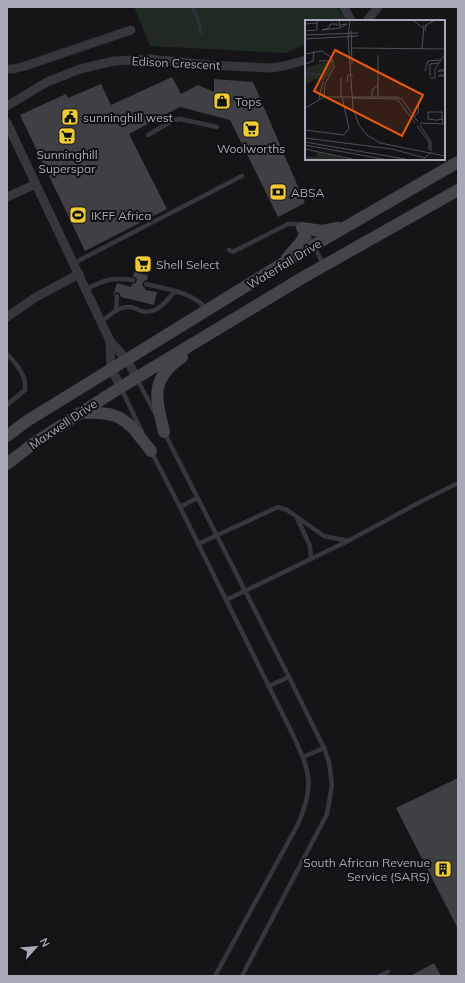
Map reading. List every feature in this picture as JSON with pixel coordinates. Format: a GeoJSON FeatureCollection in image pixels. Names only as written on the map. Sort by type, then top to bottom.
{"type":"FeatureCollection","features":[{"type":"Feature","properties":{"kind":"main road","name":"Waterfall Drive"},"geometry":{"type":"LineString","coordinates":[[111,369],[285,262],[458,162]]}},
{"type":"Feature","properties":{"kind":"main road","name":"Waterfall Drive"},"geometry":{"type":"LineString","coordinates":[[121,387],[324,265],[458,190]]}},
{"type":"Feature","properties":{"kind":"main road"},"geometry":{"type":"LineString","coordinates":[[285,262],[288,256],[301,242],[304,230],[322,231],[344,227]]}},
{"type":"Feature","properties":{"kind":"main road"},"geometry":{"type":"LineString","coordinates":[[164,432],[157,398],[160,380],[170,367],[200,339]]}},
{"type":"Feature","properties":{"kind":"main road","name":"Maxwell Drive"},"geometry":{"type":"LineString","coordinates":[[7,436],[26,421],[111,369]]}},
{"type":"Feature","properties":{"kind":"main road","name":"Maxwell Drive"},"geometry":{"type":"LineString","coordinates":[[7,464],[34,443],[78,413],[121,387]]}},
{"type":"Feature","properties":{"kind":"main road"},"geometry":{"type":"LineString","coordinates":[[78,413],[98,412],[118,416],[132,427],[151,451]]}},
{"type":"Feature","properties":{"kind":"street"},"geometry":{"type":"LineString","coordinates":[[344,7],[351,20]]}},
{"type":"Feature","properties":{"kind":"street"},"geometry":{"type":"LineString","coordinates":[[368,20],[378,7]]}},
{"type":"Feature","properties":{"kind":"street"},"geometry":{"type":"LineString","coordinates":[[7,69],[25,66],[131,30]]}},
{"type":"Feature","properties":{"kind":"street","name":"Edison Crescent"},"geometry":{"type":"LineString","coordinates":[[7,106],[47,82],[80,69],[114,61],[150,59],[209,65],[271,68],[305,60]]}},
{"type":"Feature","properties":{"kind":"street"},"geometry":{"type":"LineString","coordinates":[[7,123],[110,341],[127,360],[136,377]]}},
{"type":"Feature","properties":{"kind":"street"},"geometry":{"type":"LineString","coordinates":[[7,198],[36,184]]}},
{"type":"Feature","properties":{"kind":"street"},"geometry":{"type":"LineString","coordinates":[[7,317],[36,297],[79,274]]}},
{"type":"Feature","properties":{"kind":"street"},"geometry":{"type":"LineString","coordinates":[[110,341],[111,369],[121,387]]}},
{"type":"Feature","properties":{"kind":"lane"},"geometry":{"type":"LineString","coordinates":[[148,135],[174,120],[180,119],[217,127]]}},
{"type":"Feature","properties":{"kind":"lane"},"geometry":{"type":"LineString","coordinates":[[74,263],[242,176]]}},
{"type":"Feature","properties":{"kind":"lane"},"geometry":{"type":"LineString","coordinates":[[229,250],[233,252],[288,224],[297,224],[304,230],[324,265]]}},
{"type":"Feature","properties":{"kind":"lane"},"geometry":{"type":"LineString","coordinates":[[86,289],[108,279],[118,281],[132,280]]}},
{"type":"Feature","properties":{"kind":"lane"},"geometry":{"type":"LineString","coordinates":[[146,284],[191,297],[201,302],[207,310]]}},
{"type":"Feature","properties":{"kind":"lane"},"geometry":{"type":"LineString","coordinates":[[101,322],[119,309],[129,307],[142,311],[154,311],[166,302],[174,292]]}},
{"type":"Feature","properties":{"kind":"lane"},"geometry":{"type":"LineString","coordinates":[[116,311],[117,296]]}},
{"type":"Feature","properties":{"kind":"lane"},"geometry":{"type":"LineString","coordinates":[[7,354],[19,368],[26,383],[25,390],[7,405]]}},
{"type":"Feature","properties":{"kind":"lane"},"geometry":{"type":"LineString","coordinates":[[136,377],[289,676],[324,748],[329,762],[332,785],[328,814],[242,976]]}},
{"type":"Feature","properties":{"kind":"lane"},"geometry":{"type":"LineString","coordinates":[[121,387],[151,451],[269,686],[303,758],[308,772],[309,788],[304,809],[298,824],[215,976]]}},
{"type":"Feature","properties":{"kind":"lane"},"geometry":{"type":"LineString","coordinates":[[226,600],[348,541],[422,500],[458,483]]}},
{"type":"Feature","properties":{"kind":"lane"},"geometry":{"type":"LineString","coordinates":[[180,507],[198,498]]}},
{"type":"Feature","properties":{"kind":"lane"},"geometry":{"type":"LineString","coordinates":[[198,544],[278,507],[287,510],[324,536],[348,541]]}},
{"type":"Feature","properties":{"kind":"lane"},"geometry":{"type":"LineString","coordinates":[[296,516],[310,546],[311,559]]}},
{"type":"Feature","properties":{"kind":"lane"},"geometry":{"type":"LineString","coordinates":[[269,686],[289,676]]}},
{"type":"Feature","properties":{"kind":"lane"},"geometry":{"type":"LineString","coordinates":[[303,758],[324,748]]}},
{"type":"Feature","properties":{"kind":"lane"},"geometry":{"type":"LineString","coordinates":[[379,976],[388,972]]}},
{"type":"Feature","properties":{"kind":"shaded area"},"geometry":{"type":"Polygon","coordinates":[[[134,7],[337,7],[346,20],[305,20],[305,44],[285,53],[150,46],[134,7]]]}},
{"type":"Feature","properties":{"kind":"building"},"geometry":{"type":"Polygon","coordinates":[[[172,77],[181,94],[198,85],[214,92],[214,79],[253,82],[305,203],[278,217],[230,120],[180,107],[129,134],[167,209],[85,251],[20,115],[66,94],[68,98],[101,84],[111,105],[172,77]]]}},
{"type":"Feature","properties":{"kind":"building"},"geometry":{"type":"Polygon","coordinates":[[[134,272],[148,275],[147,280],[144,281],[142,285],[145,290],[157,292],[154,305],[121,297],[118,292],[113,296],[117,283],[131,287],[132,284],[136,283],[137,279],[133,276],[134,272]]]}},
{"type":"Feature","properties":{"kind":"building","name":"South African Revenue Service (SARS)"},"geometry":{"type":"Polygon","coordinates":[[[458,778],[458,929],[396,808],[458,778]]]}},
{"type":"Feature","properties":{"kind":"building"},"geometry":{"type":"Polygon","coordinates":[[[434,963],[441,976],[410,976],[434,963]]]}},
{"type":"Feature","properties":{"kind":"waterway"},"geometry":{"type":"LineString","coordinates":[[192,7],[198,19],[201,33]]}},
{"type":"Feature","properties":{"kind":"place","name":"Tops"},"geometry":{"type":"Point","coordinates":[222,101]}},
{"type":"Feature","properties":{"kind":"place","name":"sunninghill west"},"geometry":{"type":"Point","coordinates":[70,117]}},
{"type":"Feature","properties":{"kind":"place","name":"Woolworths"},"geometry":{"type":"Point","coordinates":[251,129]}},
{"type":"Feature","properties":{"kind":"place","name":"Sunninghill Superspar"},"geometry":{"type":"Point","coordinates":[67,136]}},
{"type":"Feature","properties":{"kind":"place","name":"ABSA"},"geometry":{"type":"Point","coordinates":[278,192]}},
{"type":"Feature","properties":{"kind":"place","name":"IKFF Africa"},"geometry":{"type":"Point","coordinates":[78,215]}},
{"type":"Feature","properties":{"kind":"place","name":"Shell Select"},"geometry":{"type":"Point","coordinates":[143,264]}},
{"type":"Feature","properties":{"kind":"place","name":"South African Revenue Service (SARS)"},"geometry":{"type":"Point","coordinates":[443,869]}}]}
